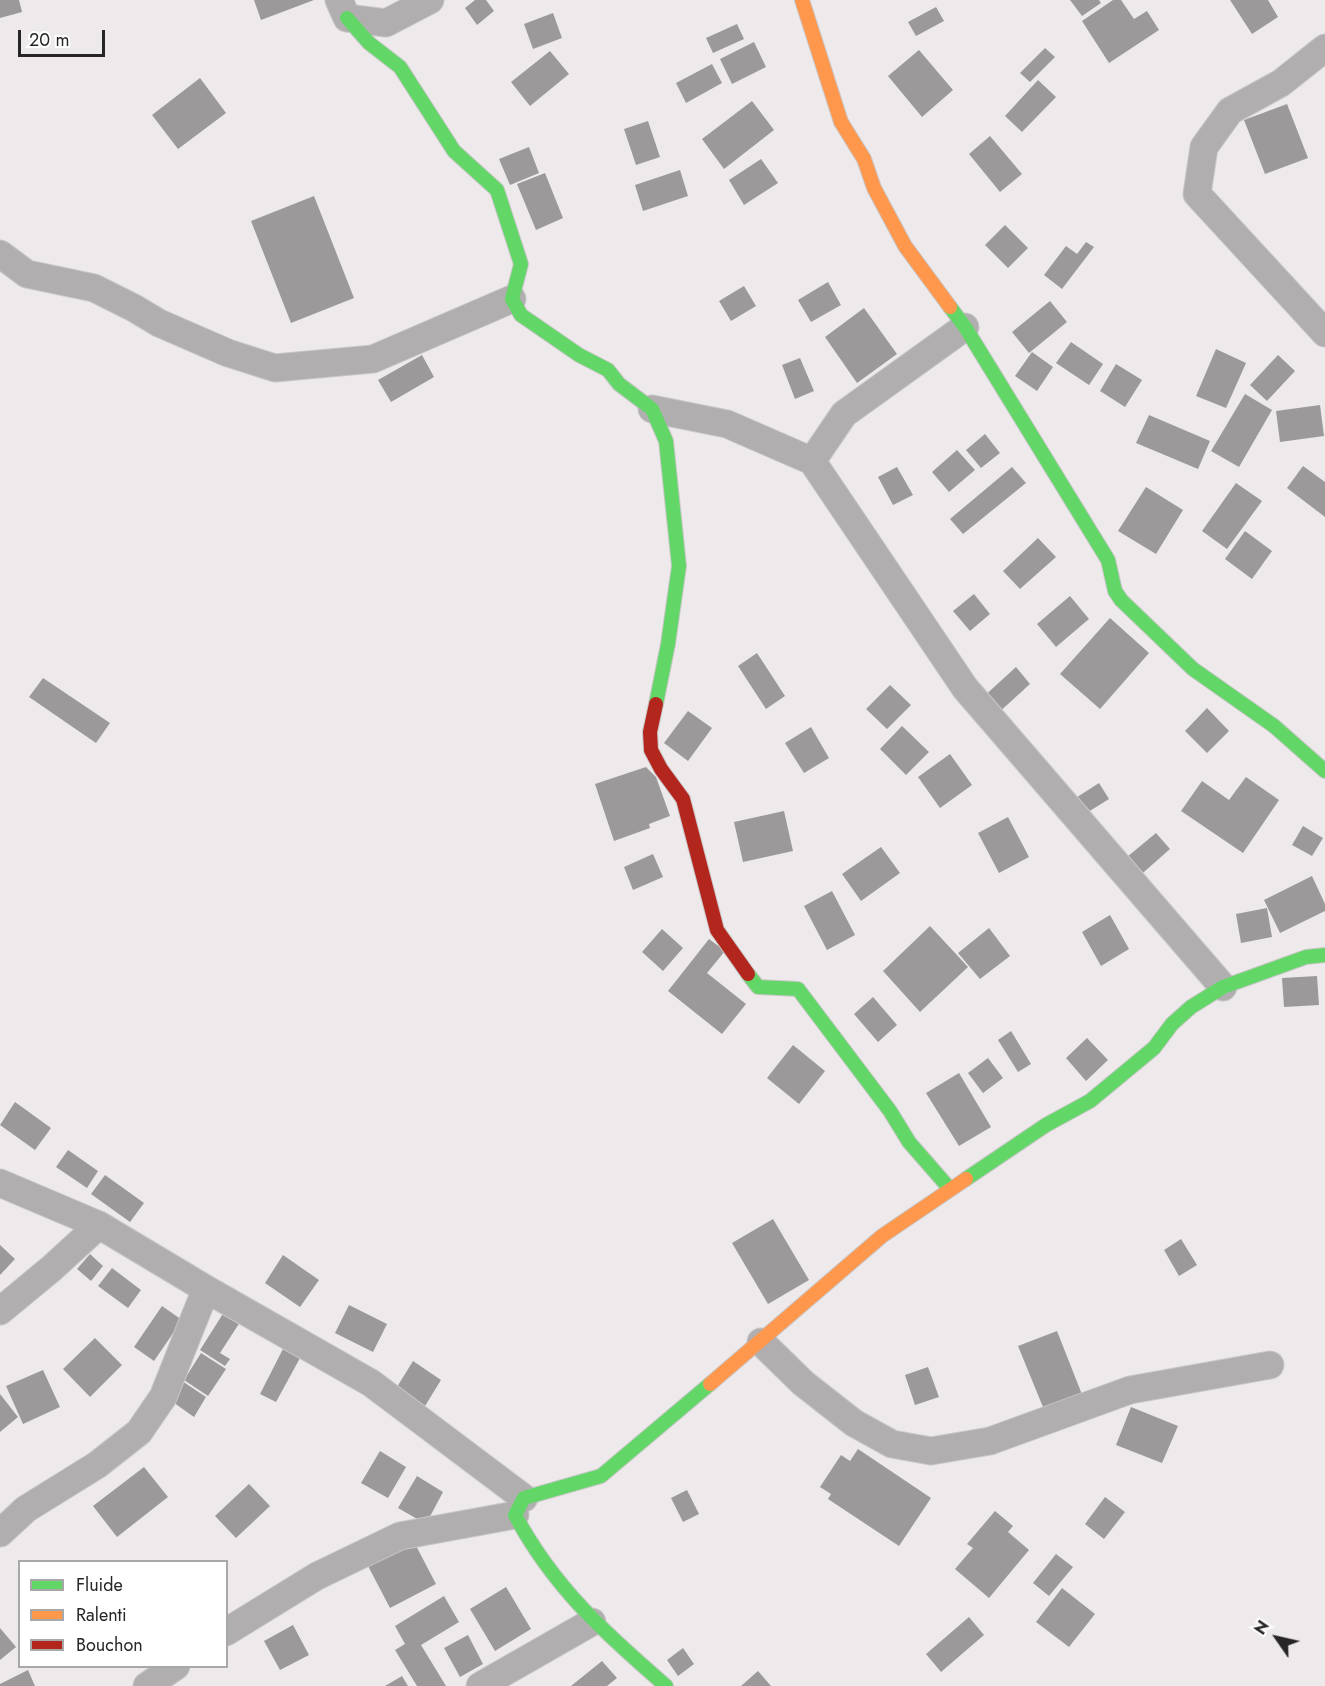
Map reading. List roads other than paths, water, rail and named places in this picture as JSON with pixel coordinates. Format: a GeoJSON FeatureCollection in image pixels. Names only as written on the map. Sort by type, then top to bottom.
{"type":"FeatureCollection","features":[{"type":"Feature","properties":{"kind":"street"},"geometry":{"type":"LineString","coordinates":[[343,9],[386,23],[429,0]]}},
{"type":"Feature","properties":{"kind":"street"},"geometry":{"type":"LineString","coordinates":[[802,0],[841,122],[864,159],[874,188],[905,246],[965,327],[1108,560],[1116,595],[1192,669],[1274,726],[1325,771]]}},
{"type":"Feature","properties":{"kind":"street"},"geometry":{"type":"LineString","coordinates":[[343,9],[369,43],[400,67],[454,151],[497,190],[521,264],[512,299],[521,315],[579,355],[608,370],[619,384],[652,409],[727,424],[812,461],[964,688],[1223,987]]}},
{"type":"Feature","properties":{"kind":"street"},"geometry":{"type":"LineString","coordinates":[[1325,48],[1281,83],[1230,111],[1204,147],[1197,194],[1325,333]]}},
{"type":"Feature","properties":{"kind":"street"},"geometry":{"type":"LineString","coordinates":[[0,254],[27,274],[94,288],[135,308],[159,323],[228,353],[275,368],[373,359],[512,299]]}},
{"type":"Feature","properties":{"kind":"street"},"geometry":{"type":"LineString","coordinates":[[812,461],[844,414],[965,327]]}},
{"type":"Feature","properties":{"kind":"street"},"geometry":{"type":"LineString","coordinates":[[652,409],[666,441],[679,566],[668,644],[650,732],[651,750],[661,769],[682,798],[717,930],[758,987],[798,989],[890,1111],[909,1142],[950,1189]]}},
{"type":"Feature","properties":{"kind":"street"},"geometry":{"type":"LineString","coordinates":[[228,1631],[317,1576],[400,1536],[519,1506],[601,1476],[761,1342],[882,1236],[1046,1125],[1090,1101],[1154,1048],[1172,1024],[1191,1007],[1223,987],[1306,957],[1325,955]]}},
{"type":"Feature","properties":{"kind":"street"},"geometry":{"type":"LineString","coordinates":[[0,1183],[99,1225],[372,1383],[519,1506],[524,1534],[557,1583],[592,1622],[666,1686]]}},
{"type":"Feature","properties":{"kind":"street"},"geometry":{"type":"LineString","coordinates":[[0,1311],[99,1225]]}},
{"type":"Feature","properties":{"kind":"street"},"geometry":{"type":"LineString","coordinates":[[0,1533],[26,1509],[97,1465],[139,1432],[163,1397],[206,1289]]}},
{"type":"Feature","properties":{"kind":"street"},"geometry":{"type":"LineString","coordinates":[[761,1342],[803,1383],[854,1423],[892,1444],[931,1451],[990,1441],[1130,1390],[1270,1365]]}},
{"type":"Feature","properties":{"kind":"street"},"geometry":{"type":"LineString","coordinates":[[480,1686],[592,1622]]}},
{"type":"Feature","properties":{"kind":"street"},"geometry":{"type":"LineString","coordinates":[[147,1686],[173,1668]]}}]}
